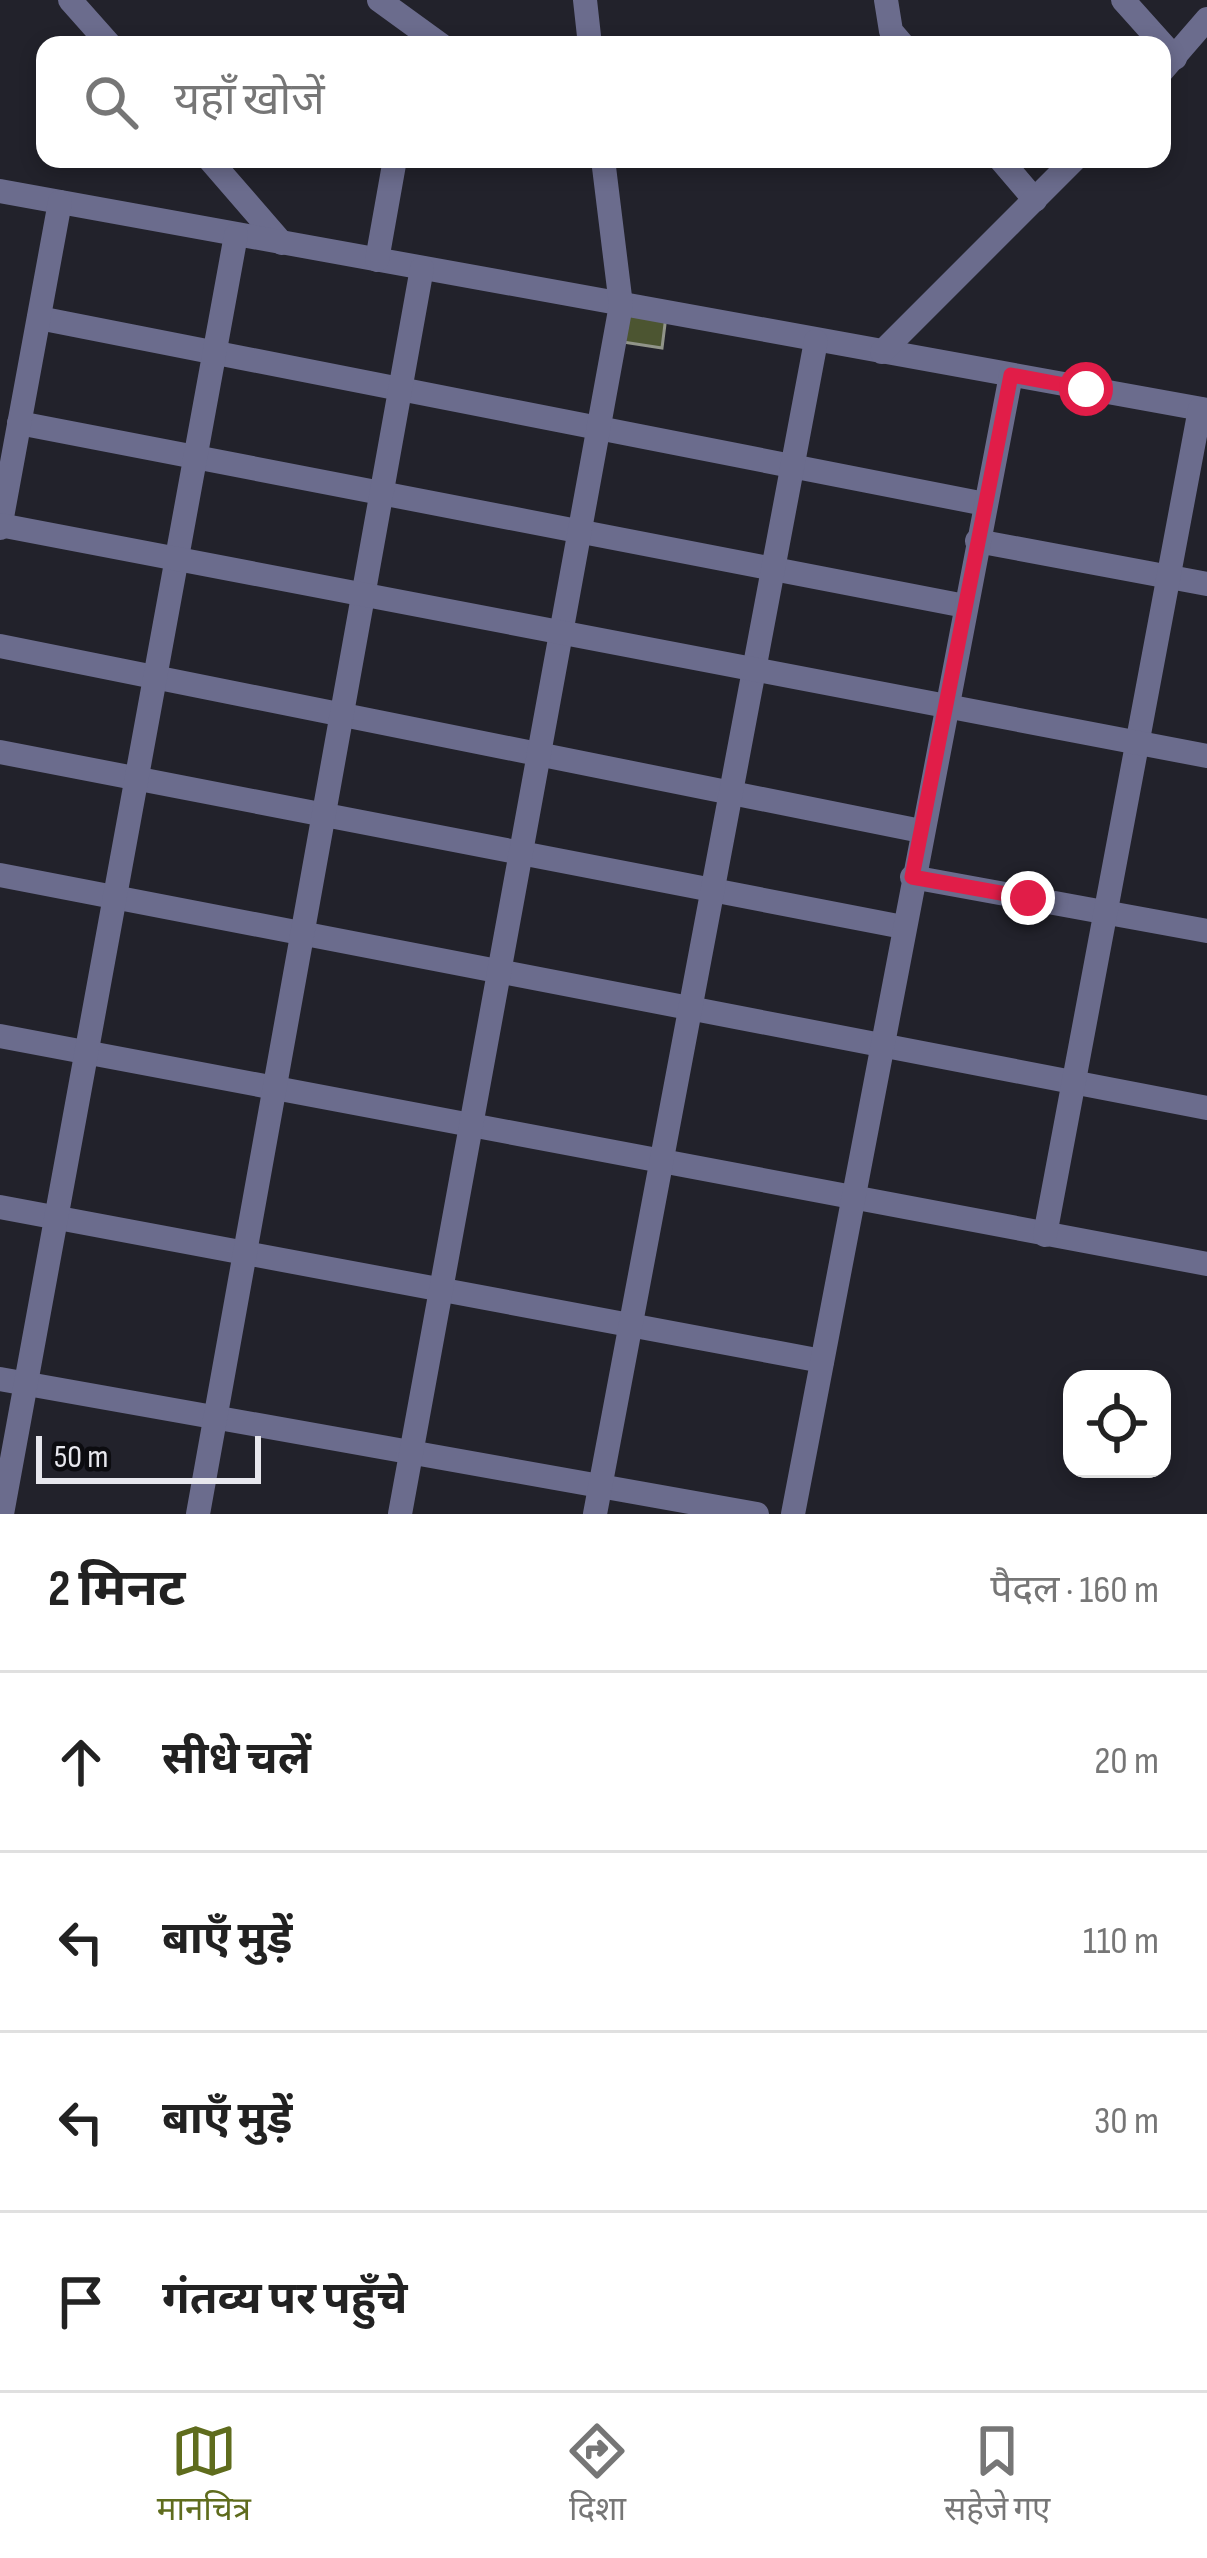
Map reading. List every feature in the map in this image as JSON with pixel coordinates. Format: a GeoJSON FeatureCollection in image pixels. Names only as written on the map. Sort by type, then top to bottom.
{"type":"FeatureCollection","features":[{"type":"Feature","properties":{"kind":"street"},"geometry":{"type":"LineString","coordinates":[[70,0],[102,36]]}},
{"type":"Feature","properties":{"kind":"street"},"geometry":{"type":"LineString","coordinates":[[380,0],[429,36]]}},
{"type":"Feature","properties":{"kind":"street"},"geometry":{"type":"LineString","coordinates":[[585,0],[589,36]]}},
{"type":"Feature","properties":{"kind":"street"},"geometry":{"type":"LineString","coordinates":[[886,0],[895,36]]}},
{"type":"Feature","properties":{"kind":"street"},"geometry":{"type":"LineString","coordinates":[[1123,0],[1148,36]]}},
{"type":"Feature","properties":{"kind":"street"},"geometry":{"type":"LineString","coordinates":[[1171,61],[1207,19]]}},
{"type":"Feature","properties":{"kind":"street"},"geometry":{"type":"LineString","coordinates":[[217,168],[282,243]]}},
{"type":"Feature","properties":{"kind":"street"},"geometry":{"type":"LineString","coordinates":[[377,260],[393,168]]}},
{"type":"Feature","properties":{"kind":"street"},"geometry":{"type":"LineString","coordinates":[[400,1514],[621,305],[605,168]]}},
{"type":"Feature","properties":{"kind":"street"},"geometry":{"type":"LineString","coordinates":[[1008,168],[1035,200]]}},
{"type":"Feature","properties":{"kind":"street"},"geometry":{"type":"LineString","coordinates":[[882,352],[1066,168]]}},
{"type":"Feature","properties":{"kind":"street"},"geometry":{"type":"LineString","coordinates":[[0,191],[1203,410],[1045,1234]]}},
{"type":"Feature","properties":{"kind":"street"},"geometry":{"type":"LineString","coordinates":[[60,202],[0,526],[1207,756]]}},
{"type":"Feature","properties":{"kind":"street"},"geometry":{"type":"LineString","coordinates":[[2,1514],[236,235]]}},
{"type":"Feature","properties":{"kind":"street"},"geometry":{"type":"LineString","coordinates":[[198,1514],[422,268]]}},
{"type":"Feature","properties":{"kind":"street"},"geometry":{"type":"LineString","coordinates":[[39,318],[985,504]]}},
{"type":"Feature","properties":{"kind":"street"},"geometry":{"type":"LineString","coordinates":[[595,1514],[816,340]]}},
{"type":"Feature","properties":{"kind":"street"},"geometry":{"type":"LineString","coordinates":[[793,1514],[1011,375]]}},
{"type":"Feature","properties":{"kind":"street"},"geometry":{"type":"LineString","coordinates":[[19,423],[964,605]]}},
{"type":"Feature","properties":{"kind":"street"},"geometry":{"type":"LineString","coordinates":[[977,542],[1207,584]]}},
{"type":"Feature","properties":{"kind":"street"},"geometry":{"type":"LineString","coordinates":[[0,646],[921,831]]}},
{"type":"Feature","properties":{"kind":"street"},"geometry":{"type":"LineString","coordinates":[[0,752],[903,927]]}},
{"type":"Feature","properties":{"kind":"street"},"geometry":{"type":"LineString","coordinates":[[0,875],[1207,1108]]}},
{"type":"Feature","properties":{"kind":"street"},"geometry":{"type":"LineString","coordinates":[[912,877],[1207,932]]}},
{"type":"Feature","properties":{"kind":"street"},"geometry":{"type":"LineString","coordinates":[[0,1036],[1207,1264]]}},
{"type":"Feature","properties":{"kind":"street"},"geometry":{"type":"LineString","coordinates":[[0,1207],[822,1361]]}},
{"type":"Feature","properties":{"kind":"street"},"geometry":{"type":"LineString","coordinates":[[0,1378],[758,1514]]}},
{"type":"Feature","properties":{"kind":"building"},"geometry":{"type":"Polygon","coordinates":[[[628,310],[666,316],[662,348],[623,342],[628,310]]]}},
{"type":"Feature","properties":{"kind":"route"},"geometry":{"type":"LineString","coordinates":[[1028,898],[912,877],[1011,375],[1086,389]]}}]}
